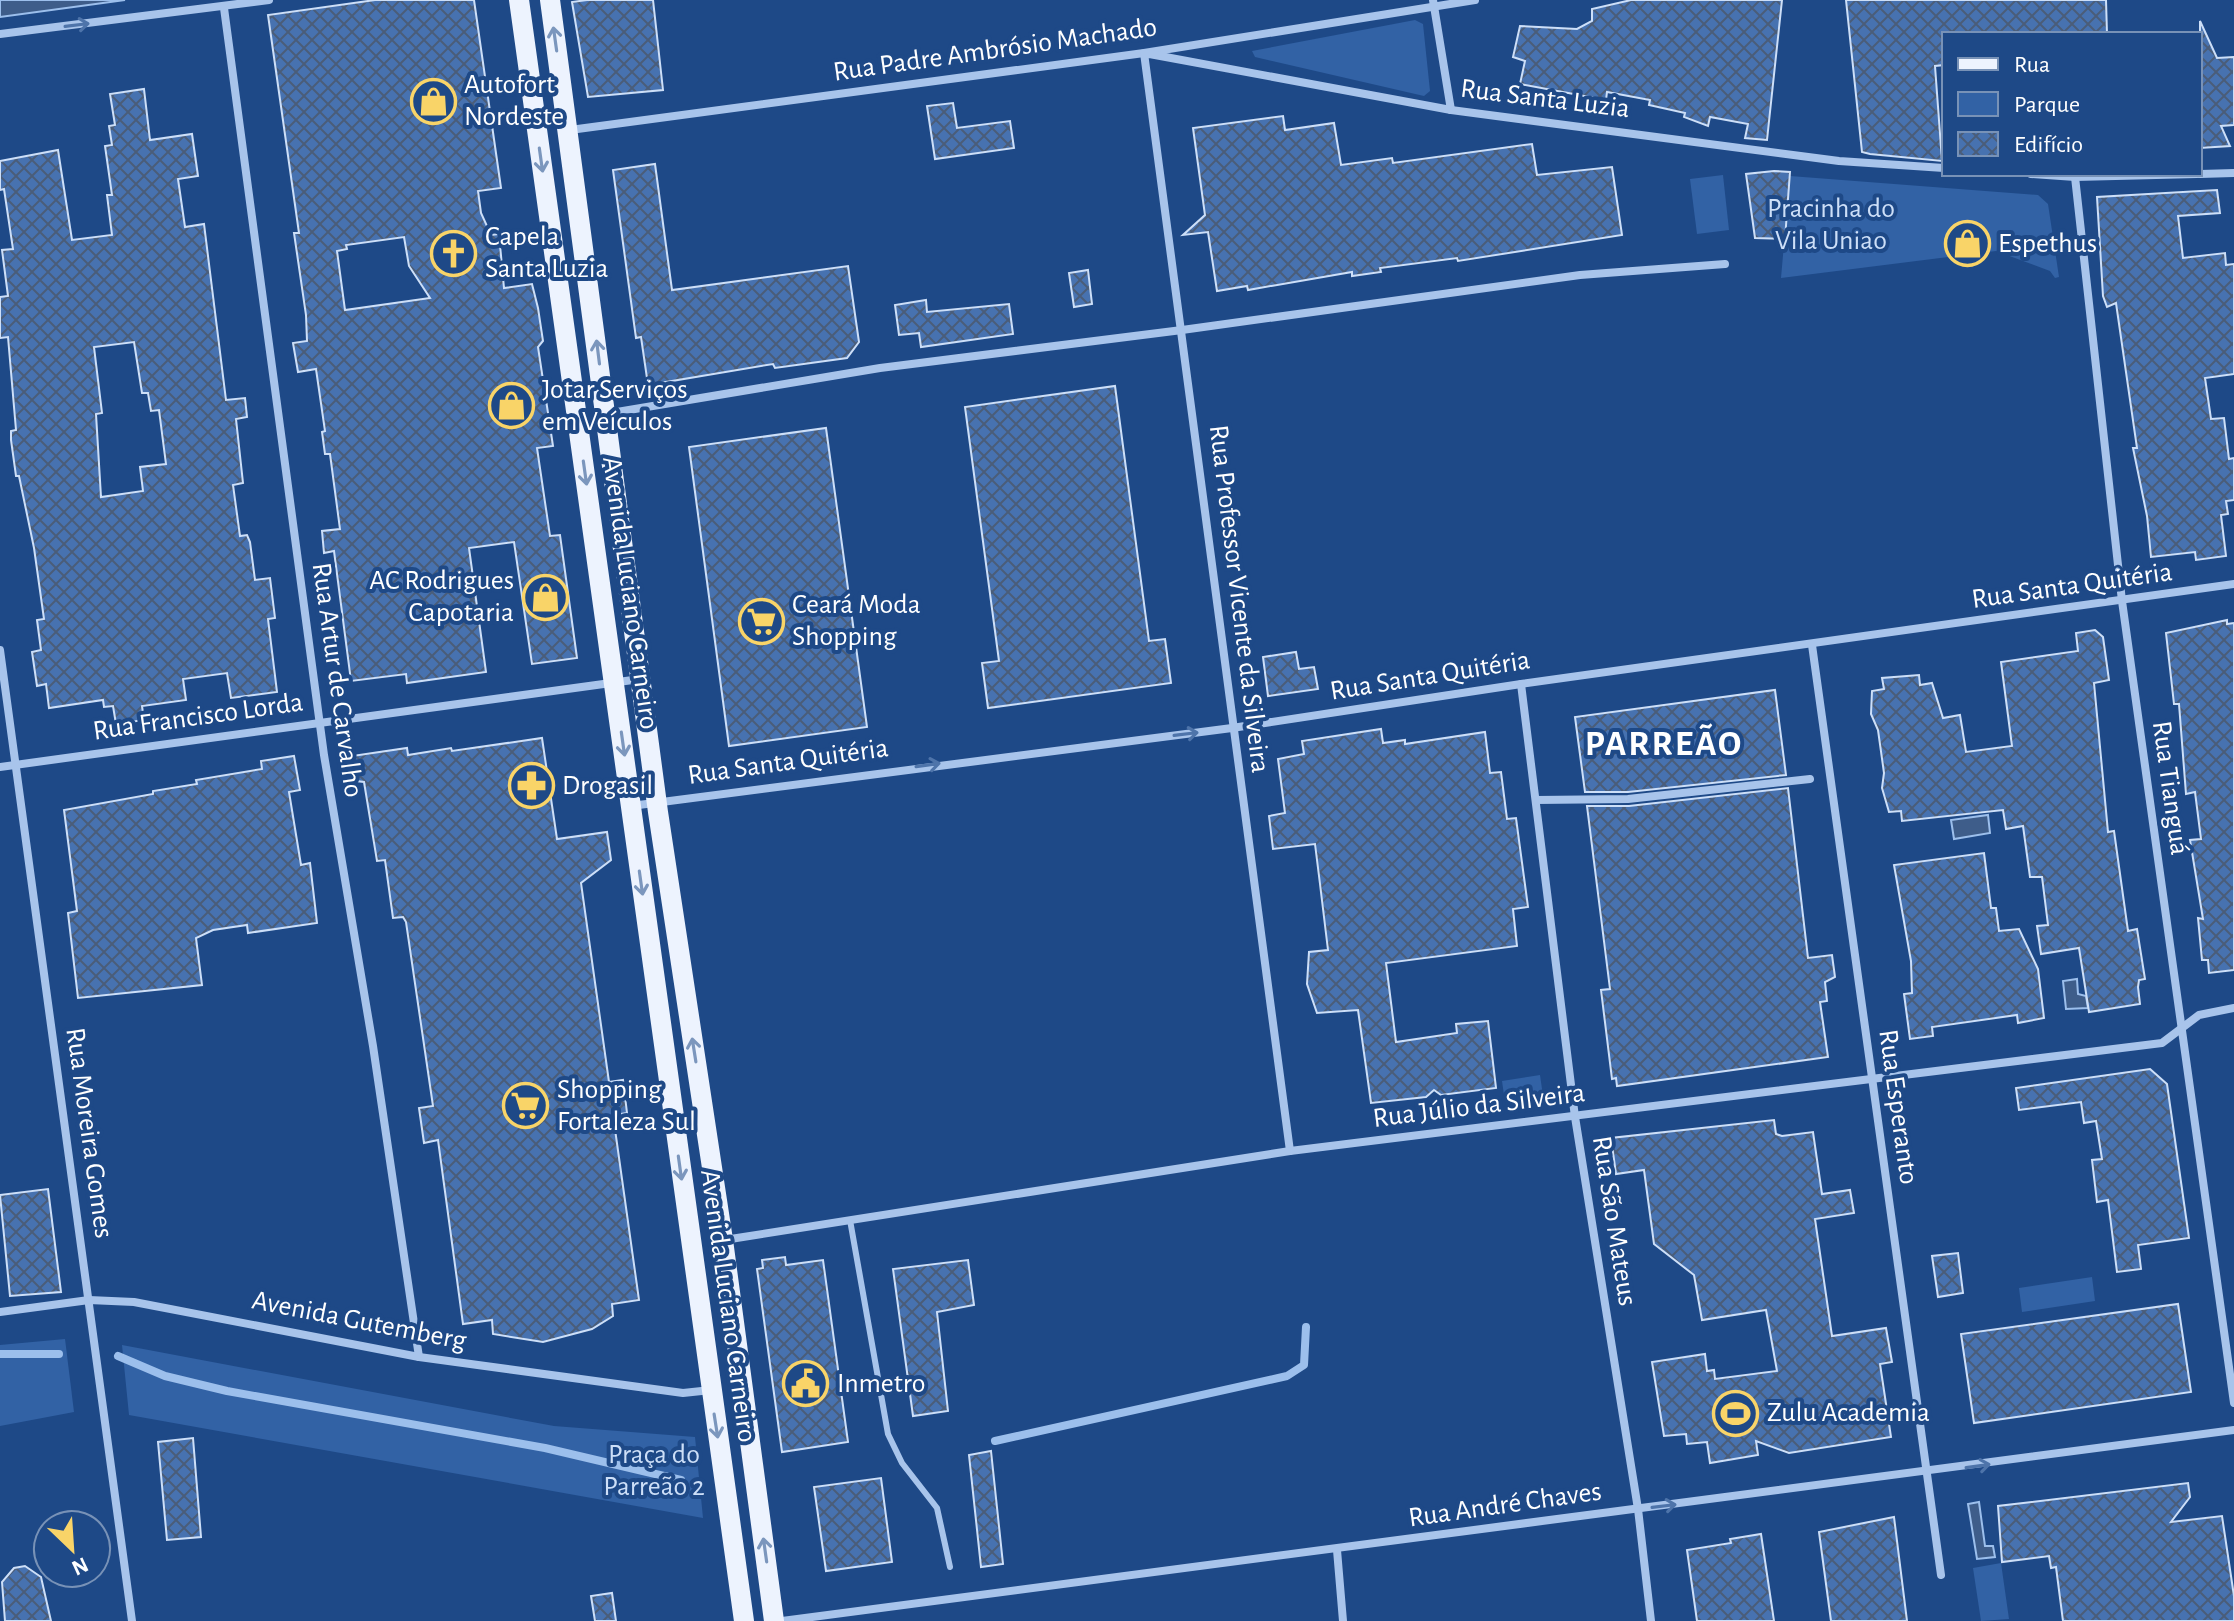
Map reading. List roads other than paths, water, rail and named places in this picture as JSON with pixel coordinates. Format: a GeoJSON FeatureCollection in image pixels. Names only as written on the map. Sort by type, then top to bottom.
{"type":"FeatureCollection","features":[{"type":"Feature","properties":{"kind":"main road","name":"Avenida Luciano Carneiro"},"geometry":{"type":"LineString","coordinates":[[519,0],[744,1621]]}},
{"type":"Feature","properties":{"kind":"main road","name":"Avenida Luciano Carneiro"},"geometry":{"type":"LineString","coordinates":[[550,0],[640,679],[723,1240],[774,1621]]}},
{"type":"Feature","properties":{"kind":"street"},"geometry":{"type":"LineString","coordinates":[[0,34],[269,0]]}},
{"type":"Feature","properties":{"kind":"street","name":"Rua Padre Ambrósio Machado"},"geometry":{"type":"LineString","coordinates":[[568,130],[1144,53],[1433,4],[1475,0]]}},
{"type":"Feature","properties":{"kind":"street"},"geometry":{"type":"LineString","coordinates":[[1433,4],[1451,110]]}},
{"type":"Feature","properties":{"kind":"street","name":"Rua Artur de Carvalho"},"geometry":{"type":"LineString","coordinates":[[224,8],[320,722],[371,1030],[419,1357]]}},
{"type":"Feature","properties":{"kind":"street","name":"Rua Santa Luzia"},"geometry":{"type":"LineString","coordinates":[[1144,53],[1451,110],[1839,161],[1942,168]]}},
{"type":"Feature","properties":{"kind":"street","name":"Rua Professor Vicente da Silveira"},"geometry":{"type":"LineString","coordinates":[[1144,53],[1290,1151]]}},
{"type":"Feature","properties":{"kind":"street"},"geometry":{"type":"LineString","coordinates":[[2202,174],[2234,173]]}},
{"type":"Feature","properties":{"kind":"street"},"geometry":{"type":"LineString","coordinates":[[2060,176],[2116,176]]}},
{"type":"Feature","properties":{"kind":"street","name":"Rua Tianguá"},"geometry":{"type":"LineString","coordinates":[[2075,177],[2122,601],[2234,1403]]}},
{"type":"Feature","properties":{"kind":"street"},"geometry":{"type":"LineString","coordinates":[[605,414],[880,368],[1580,275],[1725,264]]}},
{"type":"Feature","properties":{"kind":"street","name":"Rua Santa Quitéria"},"geometry":{"type":"LineString","coordinates":[[631,806],[1232,728],[1521,684],[2234,584]]}},
{"type":"Feature","properties":{"kind":"street","name":"Rua Esperanto"},"geometry":{"type":"LineString","coordinates":[[1812,645],[1941,1575]]}},
{"type":"Feature","properties":{"kind":"street","name":"Rua Moreira Gomes"},"geometry":{"type":"LineString","coordinates":[[0,650],[101,1373],[132,1621]]}},
{"type":"Feature","properties":{"kind":"street","name":"Rua Francisco Lorda"},"geometry":{"type":"LineString","coordinates":[[0,767],[640,679]]}},
{"type":"Feature","properties":{"kind":"street","name":"Rua São Mateus"},"geometry":{"type":"LineString","coordinates":[[1521,684],[1575,1117],[1638,1509],[1651,1621]]}},
{"type":"Feature","properties":{"kind":"street"},"geometry":{"type":"LineString","coordinates":[[1536,800],[1628,799],[1810,779]]}},
{"type":"Feature","properties":{"kind":"street","name":"Rua Júlio da Silveira"},"geometry":{"type":"LineString","coordinates":[[723,1240],[1290,1151],[2162,1043],[2199,1015],[2234,1008]]}},
{"type":"Feature","properties":{"kind":"street","name":"Avenida Gutemberg"},"geometry":{"type":"LineString","coordinates":[[0,1312],[89,1300],[168,1307],[419,1357],[683,1393],[711,1390]]}},
{"type":"Feature","properties":{"kind":"street","name":"Rua André Chaves"},"geometry":{"type":"LineString","coordinates":[[782,1621],[1928,1473],[2234,1430]]}},
{"type":"Feature","properties":{"kind":"street"},"geometry":{"type":"LineString","coordinates":[[1337,1550],[1343,1621]]}},
{"type":"Feature","properties":{"kind":"lane"},"geometry":{"type":"LineString","coordinates":[[850,1220],[888,1434],[902,1463],[937,1508],[950,1567]]}},
{"type":"Feature","properties":{"kind":"waterway"},"geometry":{"type":"LineString","coordinates":[[995,1441],[1287,1376],[1304,1365],[1306,1327]]}},
{"type":"Feature","properties":{"kind":"waterway"},"geometry":{"type":"LineString","coordinates":[[0,1354],[59,1354]]}},
{"type":"Feature","properties":{"kind":"waterway"},"geometry":{"type":"LineString","coordinates":[[118,1356],[165,1376],[227,1391],[545,1448],[681,1480]]}},
{"type":"Feature","properties":{"kind":"place","name":"Autofort Nordeste"},"geometry":{"type":"Point","coordinates":[433,101]}},
{"type":"Feature","properties":{"kind":"place","name":"Espethus"},"geometry":{"type":"Point","coordinates":[1967,244]}},
{"type":"Feature","properties":{"kind":"place","name":"Capela Santa Luzia"},"geometry":{"type":"Point","coordinates":[454,253]}},
{"type":"Feature","properties":{"kind":"place","name":"Jotar Serviços em Veículos"},"geometry":{"type":"Point","coordinates":[511,406]}},
{"type":"Feature","properties":{"kind":"place","name":"AC Rodrigues Capotaria"},"geometry":{"type":"Point","coordinates":[545,597]}},
{"type":"Feature","properties":{"kind":"place","name":"Ceará Moda Shopping"},"geometry":{"type":"Point","coordinates":[761,621]}},
{"type":"Feature","properties":{"kind":"place","name":"Drogasil"},"geometry":{"type":"Point","coordinates":[531,786]}},
{"type":"Feature","properties":{"kind":"place","name":"Shopping Fortaleza Sul"},"geometry":{"type":"Point","coordinates":[526,1106]}},
{"type":"Feature","properties":{"kind":"place","name":"Inmetro"},"geometry":{"type":"Point","coordinates":[806,1384]}},
{"type":"Feature","properties":{"kind":"place","name":"Zulu Academia"},"geometry":{"type":"Point","coordinates":[1736,1413]}},
{"type":"Feature","properties":{"kind":"district","name":"PARREÃO"},"geometry":{"type":"Point","coordinates":[1664,744]}},
{"type":"Feature","properties":{"kind":"park label","name":"Pracinha do Vila Uniao"},"geometry":{"type":"Point","coordinates":[1831,225]}},
{"type":"Feature","properties":{"kind":"park label","name":"Praça do Parreão 2"},"geometry":{"type":"Point","coordinates":[654,1471]}}]}
